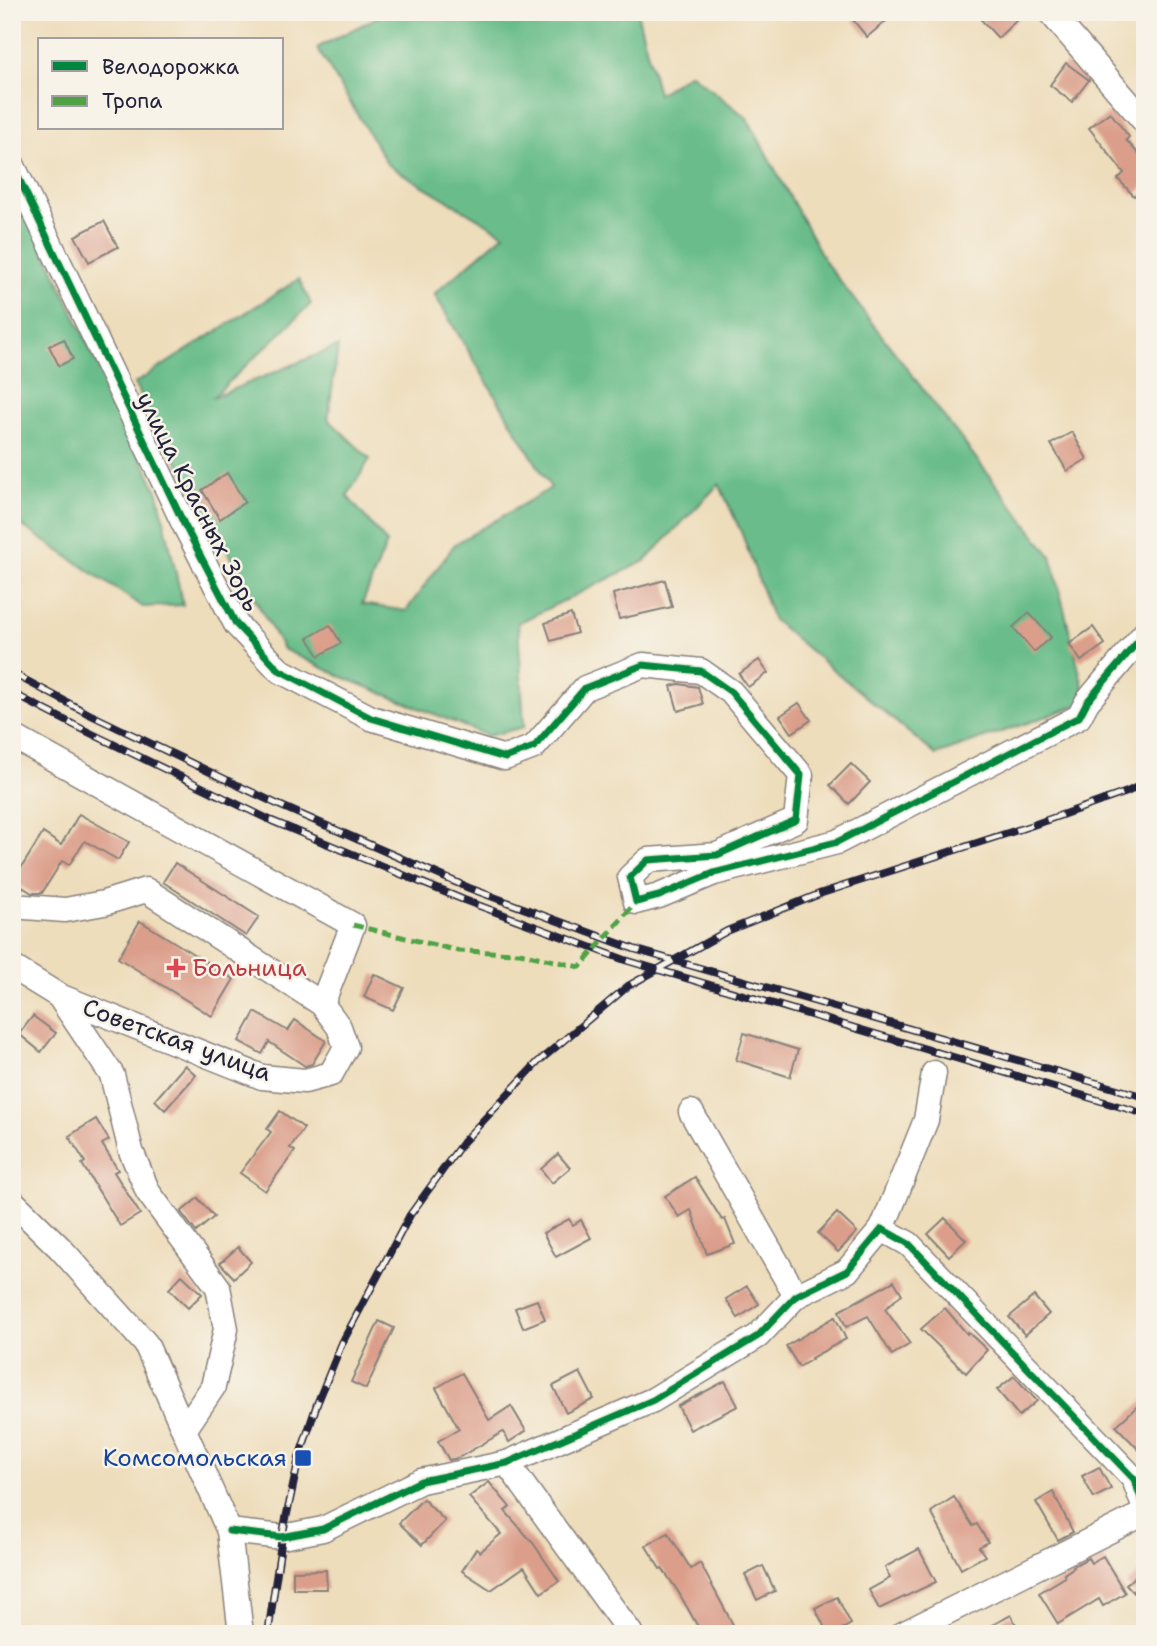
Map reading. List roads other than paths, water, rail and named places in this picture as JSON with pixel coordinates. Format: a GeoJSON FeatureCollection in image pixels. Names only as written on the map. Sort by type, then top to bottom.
{"type":"FeatureCollection","features":[{"type":"Feature","properties":{"kind":"street"},"geometry":{"type":"LineString","coordinates":[[1050,12],[1145,122]]}},
{"type":"Feature","properties":{"kind":"street","name":"улица Красных Зорь"},"geometry":{"type":"LineString","coordinates":[[12,164],[184,524],[236,624],[279,670],[370,718],[505,758],[534,747],[585,688],[643,665],[701,671],[731,692],[801,775],[796,820],[717,855],[648,860],[630,877],[636,902],[659,896],[714,873],[837,842],[1079,717],[1087,702],[1145,633]]}},
{"type":"Feature","properties":{"kind":"street"},"geometry":{"type":"LineString","coordinates":[[12,736],[353,925],[322,1004]]}},
{"type":"Feature","properties":{"kind":"street","name":"Советская улица"},"geometry":{"type":"LineString","coordinates":[[12,906],[65,910],[146,890],[322,1004],[339,1027],[346,1047],[331,1074],[305,1081],[262,1077],[58,996]]}},
{"type":"Feature","properties":{"kind":"street"},"geometry":{"type":"LineString","coordinates":[[12,967],[58,996],[112,1076],[131,1150],[148,1192],[218,1287],[226,1329],[213,1387],[184,1430]]}},
{"type":"Feature","properties":{"kind":"street"},"geometry":{"type":"LineString","coordinates":[[229,1531],[282,1537],[323,1529],[421,1481],[507,1463],[653,1400],[758,1336],[796,1296],[846,1271],[882,1230],[926,1120],[934,1073]]}},
{"type":"Feature","properties":{"kind":"street"},"geometry":{"type":"LineString","coordinates":[[691,1112],[796,1296]]}},
{"type":"Feature","properties":{"kind":"street"},"geometry":{"type":"LineString","coordinates":[[12,1201],[61,1249],[146,1344],[229,1531],[241,1634]]}},
{"type":"Feature","properties":{"kind":"street"},"geometry":{"type":"LineString","coordinates":[[882,1230],[909,1244],[1134,1479],[1145,1511],[903,1634]]}},
{"type":"Feature","properties":{"kind":"street"},"geometry":{"type":"LineString","coordinates":[[507,1463],[631,1634]]}},
{"type":"Feature","properties":{"kind":"railway"},"geometry":{"type":"LineString","coordinates":[[12,673],[89,714],[279,805],[469,888],[634,949],[1145,1097]]}},
{"type":"Feature","properties":{"kind":"railway"},"geometry":{"type":"LineString","coordinates":[[12,693],[272,821],[464,900],[625,960],[1145,1114]]}},
{"type":"Feature","properties":{"kind":"railway"},"geometry":{"type":"LineString","coordinates":[[268,1634],[282,1537],[299,1458],[342,1343],[410,1215],[463,1142],[538,1062],[628,986],[727,931],[822,893],[1033,825],[1127,792],[1145,783]]}},
{"type":"Feature","properties":{"kind":"place","name":"Больница"},"geometry":{"type":"Point","coordinates":[176,968]}},
{"type":"Feature","properties":{"kind":"place","name":"Комсомольская"},"geometry":{"type":"Point","coordinates":[303,1458]}}]}
